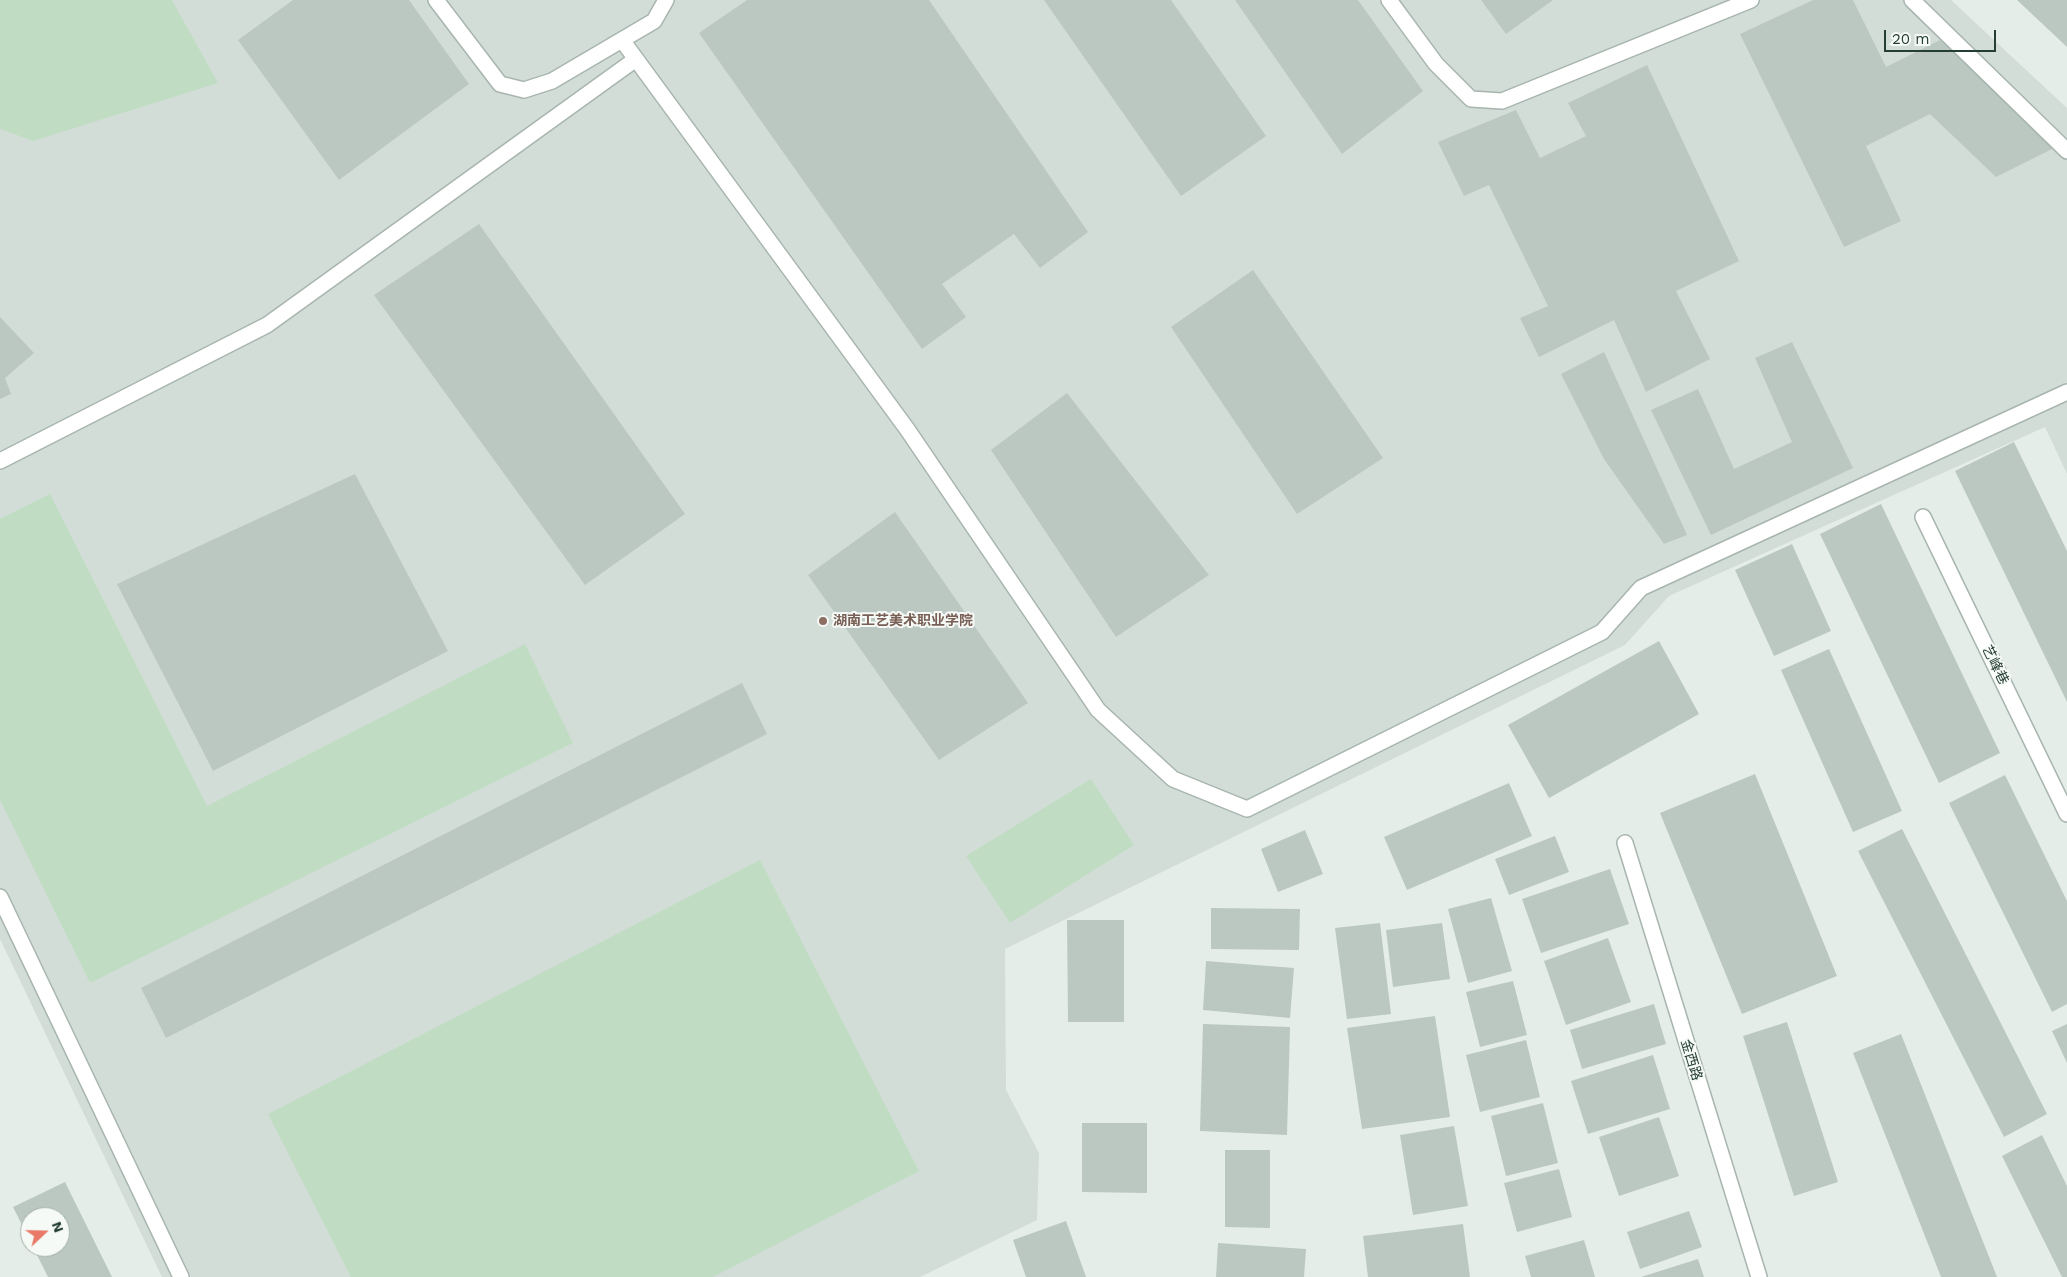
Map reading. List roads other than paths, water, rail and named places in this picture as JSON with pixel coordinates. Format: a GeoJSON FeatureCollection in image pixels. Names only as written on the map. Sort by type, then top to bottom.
{"type":"FeatureCollection","features":[{"type":"Feature","properties":{"kind":"street"},"geometry":{"type":"LineString","coordinates":[[436,0],[500,84],[524,90],[552,82],[654,21],[666,0]]}},
{"type":"Feature","properties":{"kind":"street"},"geometry":{"type":"LineString","coordinates":[[1389,0],[1436,64],[1471,99],[1502,101],[1751,0]]}},
{"type":"Feature","properties":{"kind":"street"},"geometry":{"type":"LineString","coordinates":[[1912,0],[2067,151]]}},
{"type":"Feature","properties":{"kind":"street"},"geometry":{"type":"LineString","coordinates":[[622,40],[907,429],[1098,710],[1173,779],[1247,809],[1602,632],[1641,588],[2067,392]]}},
{"type":"Feature","properties":{"kind":"street"},"geometry":{"type":"LineString","coordinates":[[0,461],[267,326],[636,59]]}},
{"type":"Feature","properties":{"kind":"street","name":"艺峰巷"},"geometry":{"type":"LineString","coordinates":[[1923,517],[2067,814]]}},
{"type":"Feature","properties":{"kind":"street","name":"金西路"},"geometry":{"type":"LineString","coordinates":[[1625,843],[1759,1277]]}},
{"type":"Feature","properties":{"kind":"street"},"geometry":{"type":"LineString","coordinates":[[0,897],[181,1277]]}},
{"type":"Feature","properties":{"kind":"place","name":"湖南工艺美术职业学院"},"geometry":{"type":"Point","coordinates":[823,621]}}]}
